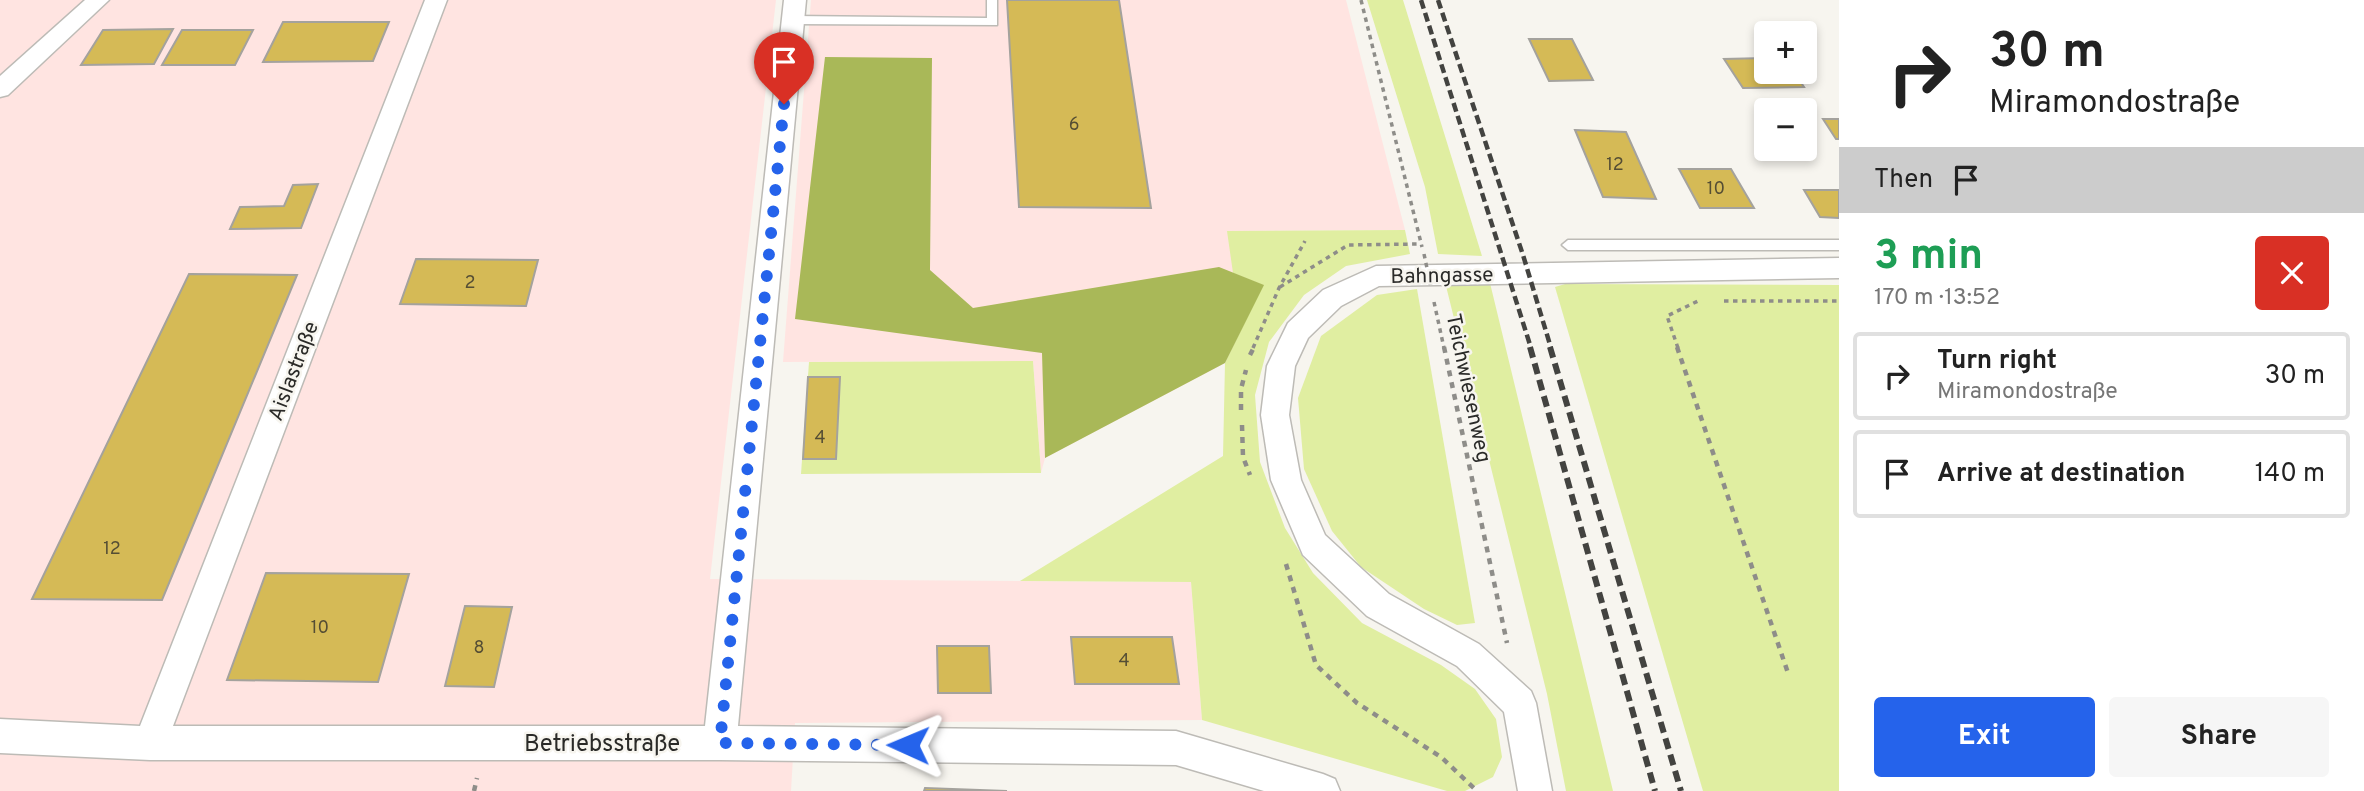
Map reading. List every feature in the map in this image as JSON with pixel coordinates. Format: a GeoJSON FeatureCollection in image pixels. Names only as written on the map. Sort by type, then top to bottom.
{"type":"FeatureCollection","features":[{"type":"Feature","properties":{"kind":"street"},"geometry":{"type":"LineString","coordinates":[[0,89],[98,0]]}},
{"type":"Feature","properties":{"kind":"street","name":"Aislastraße"},"geometry":{"type":"LineString","coordinates":[[150,743],[436,0]]}},
{"type":"Feature","properties":{"kind":"street"},"geometry":{"type":"LineString","coordinates":[[720,743],[794,10]]}},
{"type":"Feature","properties":{"kind":"street","name":"Bahngasse"},"geometry":{"type":"LineString","coordinates":[[1519,703],[1468,655],[1378,605],[1314,545],[1286,480],[1275,415],[1280,366],[1298,331],[1332,298],[1376,276],[1839,268]]}},
{"type":"Feature","properties":{"kind":"street"},"geometry":{"type":"LineString","coordinates":[[1519,703],[1535,791]]}},
{"type":"Feature","properties":{"kind":"street","name":"Betriebsstraße"},"geometry":{"type":"LineString","coordinates":[[0,736],[150,743],[720,743],[1176,748],[1323,791]]}},
{"type":"Feature","properties":{"kind":"lane"},"geometry":{"type":"LineString","coordinates":[[794,10],[993,22],[992,0]]}},
{"type":"Feature","properties":{"kind":"lane"},"geometry":{"type":"LineString","coordinates":[[1568,245],[1839,245]]}},
{"type":"Feature","properties":{"kind":"path","name":"Teichwiesenweg"},"geometry":{"type":"LineString","coordinates":[[1361,0],[1424,254],[1519,703]]}},
{"type":"Feature","properties":{"kind":"path"},"geometry":{"type":"LineString","coordinates":[[1708,301],[1695,301],[1667,316],[1788,673]]}},
{"type":"Feature","properties":{"kind":"path"},"geometry":{"type":"LineString","coordinates":[[1721,301],[1839,301]]}},
{"type":"Feature","properties":{"kind":"shaded area"},"geometry":{"type":"Polygon","coordinates":[[[0,0],[776,0],[710,579],[1191,582],[1202,720],[795,723],[791,791],[0,791],[0,0]]]}},
{"type":"Feature","properties":{"kind":"shaded area"},"geometry":{"type":"Polygon","coordinates":[[[811,0],[1346,0],[1405,230],[1227,231],[1264,285],[1225,363],[1045,458],[1041,473],[1033,361],[783,362],[811,0]]]}},
{"type":"Feature","properties":{"kind":"green space"},"geometry":{"type":"Polygon","coordinates":[[[1367,0],[1403,0],[1482,256],[1438,254],[1425,187],[1367,0]]]}},
{"type":"Feature","properties":{"kind":"green space"},"geometry":{"type":"Polygon","coordinates":[[[825,57],[932,58],[930,270],[973,308],[1219,267],[1264,285],[1225,363],[1045,458],[1042,353],[795,319],[825,57]]]}},
{"type":"Feature","properties":{"kind":"green space"},"geometry":{"type":"Polygon","coordinates":[[[1405,230],[1410,254],[1346,266],[1304,295],[1269,342],[1255,395],[1260,462],[1285,528],[1313,573],[1362,623],[1441,665],[1475,689],[1496,719],[1502,757],[1493,777],[1465,791],[1447,791],[1202,720],[1191,582],[1020,581],[1223,456],[1225,363],[1263,285],[1233,273],[1227,231],[1405,230]]]}},
{"type":"Feature","properties":{"kind":"green space"},"geometry":{"type":"Polygon","coordinates":[[[1490,283],[1613,791],[1566,791],[1547,694],[1446,286],[1490,283]]]}},
{"type":"Feature","properties":{"kind":"green space"},"geometry":{"type":"Polygon","coordinates":[[[1565,284],[1839,285],[1839,791],[1703,791],[1555,287],[1565,284]]]}},
{"type":"Feature","properties":{"kind":"green space"},"geometry":{"type":"Polygon","coordinates":[[[1417,289],[1475,623],[1457,625],[1424,609],[1361,567],[1332,531],[1304,469],[1298,398],[1321,336],[1377,295],[1417,289]]]}},
{"type":"Feature","properties":{"kind":"green space"},"geometry":{"type":"Polygon","coordinates":[[[1033,361],[1041,473],[801,474],[809,362],[1033,361]]]}},
{"type":"Feature","properties":{"kind":"building"},"geometry":{"type":"Polygon","coordinates":[[[1007,0],[1119,0],[1151,208],[1019,207],[1007,0]]]}},
{"type":"Feature","properties":{"kind":"building"},"geometry":{"type":"Polygon","coordinates":[[[283,22],[389,22],[373,61],[263,62],[283,22]]]}},
{"type":"Feature","properties":{"kind":"building"},"geometry":{"type":"Polygon","coordinates":[[[173,29],[154,64],[81,65],[103,30],[173,29]]]}},
{"type":"Feature","properties":{"kind":"building"},"geometry":{"type":"Polygon","coordinates":[[[182,30],[253,30],[235,65],[162,65],[182,30]]]}},
{"type":"Feature","properties":{"kind":"building"},"geometry":{"type":"Polygon","coordinates":[[[1529,39],[1572,39],[1593,80],[1549,81],[1529,39]]]}},
{"type":"Feature","properties":{"kind":"building"},"geometry":{"type":"Polygon","coordinates":[[[1754,58],[1754,84],[1802,84],[1804,87],[1743,88],[1724,59],[1754,58]]]}},
{"type":"Feature","properties":{"kind":"building"},"geometry":{"type":"Polygon","coordinates":[[[1823,119],[1839,119],[1839,139],[1836,139],[1823,119]]]}},
{"type":"Feature","properties":{"kind":"building"},"geometry":{"type":"Polygon","coordinates":[[[1575,130],[1626,132],[1656,199],[1603,197],[1575,130]]]}},
{"type":"Feature","properties":{"kind":"building"},"geometry":{"type":"Polygon","coordinates":[[[1679,169],[1731,169],[1754,208],[1700,208],[1679,169]]]}},
{"type":"Feature","properties":{"kind":"building"},"geometry":{"type":"Polygon","coordinates":[[[318,184],[301,228],[230,229],[240,207],[284,206],[293,185],[318,184]]]}},
{"type":"Feature","properties":{"kind":"building"},"geometry":{"type":"Polygon","coordinates":[[[1804,190],[1839,190],[1839,218],[1820,217],[1804,190]]]}},
{"type":"Feature","properties":{"kind":"building"},"geometry":{"type":"Polygon","coordinates":[[[416,259],[538,260],[526,306],[400,304],[416,259]]]}},
{"type":"Feature","properties":{"kind":"building"},"geometry":{"type":"Polygon","coordinates":[[[189,274],[297,275],[162,600],[32,599],[189,274]]]}},
{"type":"Feature","properties":{"kind":"building"},"geometry":{"type":"Polygon","coordinates":[[[808,377],[840,377],[836,459],[803,459],[808,377]]]}},
{"type":"Feature","properties":{"kind":"building"},"geometry":{"type":"Polygon","coordinates":[[[266,573],[409,574],[378,682],[227,680],[266,573]]]}},
{"type":"Feature","properties":{"kind":"building"},"geometry":{"type":"Polygon","coordinates":[[[465,606],[512,607],[494,687],[445,686],[465,606]]]}},
{"type":"Feature","properties":{"kind":"building"},"geometry":{"type":"Polygon","coordinates":[[[1071,637],[1172,637],[1179,684],[1075,684],[1071,637]]]}},
{"type":"Feature","properties":{"kind":"building"},"geometry":{"type":"Polygon","coordinates":[[[937,646],[989,646],[991,693],[938,693],[937,646]]]}},
{"type":"Feature","properties":{"kind":"building"},"geometry":{"type":"Polygon","coordinates":[[[925,788],[1007,791],[924,791],[925,788]]]}},
{"type":"Feature","properties":{"kind":"railway"},"geometry":{"type":"LineString","coordinates":[[1421,0],[1531,348]]}},
{"type":"Feature","properties":{"kind":"railway"},"geometry":{"type":"LineString","coordinates":[[1438,0],[1551,348]]}},
{"type":"Feature","properties":{"kind":"railway"},"geometry":{"type":"LineString","coordinates":[[1530,347],[1655,791]]}},
{"type":"Feature","properties":{"kind":"railway"},"geometry":{"type":"LineString","coordinates":[[1550,347],[1681,791]]}},
{"type":"Feature","properties":{"kind":"route"},"geometry":{"type":"LineString","coordinates":[[784,104],[720,743],[908,745]]}}]}
